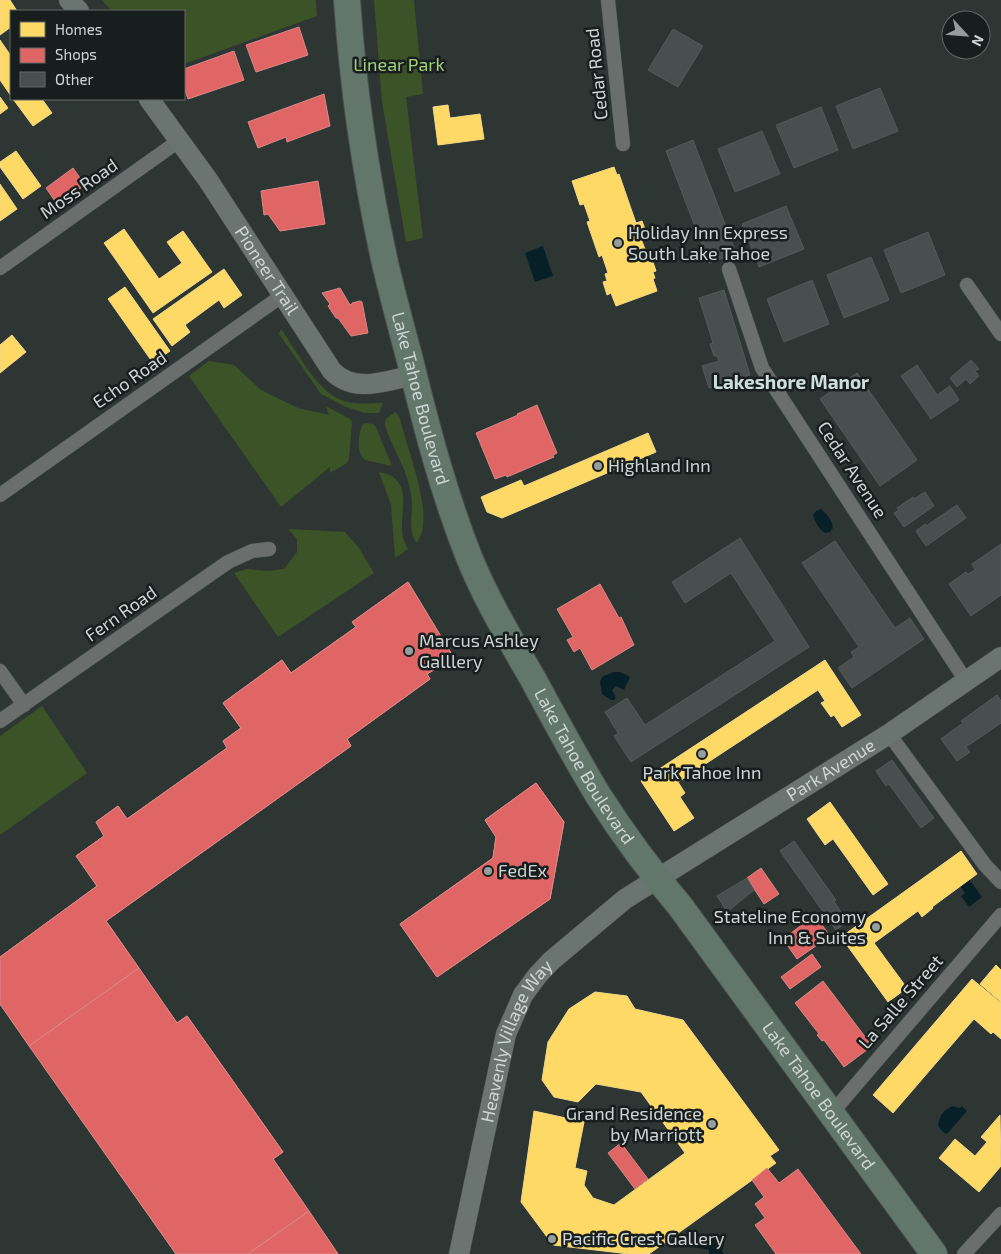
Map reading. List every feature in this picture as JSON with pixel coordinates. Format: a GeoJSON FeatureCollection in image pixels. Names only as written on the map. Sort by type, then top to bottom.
{"type":"FeatureCollection","features":[{"type":"Feature","properties":{"kind":"highway","name":"Lake Tahoe Boulevard"},"geometry":{"type":"LineString","coordinates":[[348,0],[358,103],[373,204],[386,265],[434,452],[461,535],[478,578],[554,719],[619,827],[657,879],[680,906],[934,1254]]}},
{"type":"Feature","properties":{"kind":"street"},"geometry":{"type":"LineString","coordinates":[[69,0],[78,10]]}},
{"type":"Feature","properties":{"kind":"street","name":"Cedar Road"},"geometry":{"type":"LineString","coordinates":[[608,0],[623,144]]}},
{"type":"Feature","properties":{"kind":"street","name":"Pioneer Trail"},"geometry":{"type":"LineString","coordinates":[[150,100],[180,140],[332,371],[344,380],[357,385],[414,375]]}},
{"type":"Feature","properties":{"kind":"street","name":"Moss Road"},"geometry":{"type":"LineString","coordinates":[[0,268],[180,140]]}},
{"type":"Feature","properties":{"kind":"street","name":"Cedar Avenue"},"geometry":{"type":"LineString","coordinates":[[729,269],[762,368],[966,681]]}},
{"type":"Feature","properties":{"kind":"street"},"geometry":{"type":"LineString","coordinates":[[967,284],[1001,334]]}},
{"type":"Feature","properties":{"kind":"street","name":"Echo Road"},"geometry":{"type":"LineString","coordinates":[[0,495],[283,295]]}},
{"type":"Feature","properties":{"kind":"street","name":"Fern Road"},"geometry":{"type":"LineString","coordinates":[[0,721],[228,562],[252,552],[269,549]]}},
{"type":"Feature","properties":{"kind":"street","name":"Park Avenue"},"geometry":{"type":"LineString","coordinates":[[657,879],[889,734],[1001,657]]}},
{"type":"Feature","properties":{"kind":"street"},"geometry":{"type":"LineString","coordinates":[[0,671],[24,705]]}},
{"type":"Feature","properties":{"kind":"street"},"geometry":{"type":"LineString","coordinates":[[889,734],[985,864],[1001,882]]}},
{"type":"Feature","properties":{"kind":"street","name":"Heavenly Village Way"},"geometry":{"type":"LineString","coordinates":[[460,1254],[504,1043],[514,1013],[523,995],[537,976],[558,955],[625,899],[657,879]]}},
{"type":"Feature","properties":{"kind":"street","name":"La Salle Street"},"geometry":{"type":"LineString","coordinates":[[831,1114],[1001,915]]}},
{"type":"Feature","properties":{"kind":"street"},"geometry":{"type":"LineString","coordinates":[[964,1254],[1001,1214]]}},
{"type":"Feature","properties":{"kind":"green space"},"geometry":{"type":"Polygon","coordinates":[[[102,0],[316,0],[317,16],[185,64],[185,10],[111,10],[102,0]]]}},
{"type":"Feature","properties":{"kind":"green space","name":"Linear Park"},"geometry":{"type":"Polygon","coordinates":[[[374,0],[414,0],[423,94],[406,97],[423,238],[406,242],[382,102],[374,0]]]}},
{"type":"Feature","properties":{"kind":"green space"},"geometry":{"type":"Polygon","coordinates":[[[281,329],[308,370],[325,389],[344,401],[383,403],[379,413],[365,413],[346,407],[321,394],[279,334],[281,329]]]}},
{"type":"Feature","properties":{"kind":"green space"},"geometry":{"type":"Polygon","coordinates":[[[209,361],[234,365],[261,390],[298,408],[329,415],[326,406],[350,419],[352,422],[349,459],[347,463],[330,473],[330,467],[281,507],[189,376],[209,361]]]}},
{"type":"Feature","properties":{"kind":"green space"},"geometry":{"type":"Polygon","coordinates":[[[396,412],[400,419],[422,501],[423,528],[417,543],[411,530],[412,502],[409,485],[385,426],[386,419],[396,412]]]}},
{"type":"Feature","properties":{"kind":"green space"},"geometry":{"type":"Polygon","coordinates":[[[365,423],[373,424],[376,427],[392,466],[365,460],[362,456],[359,448],[359,439],[362,425],[365,423]]]}},
{"type":"Feature","properties":{"kind":"green space"},"geometry":{"type":"Polygon","coordinates":[[[379,472],[390,475],[397,480],[403,494],[402,533],[408,549],[395,558],[391,505],[379,472]]]}},
{"type":"Feature","properties":{"kind":"green space"},"geometry":{"type":"Polygon","coordinates":[[[288,529],[345,532],[359,548],[374,573],[278,637],[234,573],[247,569],[267,571],[284,569],[297,552],[297,539],[288,529]]]}},
{"type":"Feature","properties":{"kind":"green space"},"geometry":{"type":"Polygon","coordinates":[[[42,706],[87,773],[0,835],[0,736],[42,706]]]}},
{"type":"Feature","properties":{"kind":"water"},"geometry":{"type":"Polygon","coordinates":[[[543,246],[553,276],[535,282],[525,253],[543,246]]]}},
{"type":"Feature","properties":{"kind":"water"},"geometry":{"type":"Polygon","coordinates":[[[821,509],[832,522],[833,528],[830,532],[825,533],[814,518],[813,515],[816,511],[821,509]]]}},
{"type":"Feature","properties":{"kind":"water"},"geometry":{"type":"Polygon","coordinates":[[[613,672],[620,672],[630,677],[624,690],[616,686],[612,690],[616,698],[611,700],[602,694],[600,682],[602,677],[613,672]]]}},
{"type":"Feature","properties":{"kind":"water"},"geometry":{"type":"Polygon","coordinates":[[[969,879],[982,897],[969,907],[961,896],[965,893],[960,886],[969,879]]]}},
{"type":"Feature","properties":{"kind":"water"},"geometry":{"type":"Polygon","coordinates":[[[952,1106],[960,1108],[962,1106],[967,1111],[947,1134],[938,1126],[940,1117],[952,1106]]]}},
{"type":"Feature","properties":{"kind":"water"},"geometry":{"type":"Polygon","coordinates":[[[695,1233],[718,1237],[724,1245],[722,1251],[724,1254],[709,1254],[709,1250],[692,1247],[695,1233]]]}},
{"type":"Feature","properties":{"kind":"building: Homes"},"geometry":{"type":"Polygon","coordinates":[[[0,0],[10,0],[16,10],[10,10],[10,28],[0,35],[0,0]]]}},
{"type":"Feature","properties":{"kind":"building: Homes"},"geometry":{"type":"Polygon","coordinates":[[[0,40],[10,55],[10,95],[0,80],[0,40]]]}},
{"type":"Feature","properties":{"kind":"building: Homes"},"geometry":{"type":"Polygon","coordinates":[[[0,97],[8,108],[0,114],[0,97]]]}},
{"type":"Feature","properties":{"kind":"building: Homes"},"geometry":{"type":"Polygon","coordinates":[[[14,100],[43,100],[52,113],[33,126],[14,100]]]}},
{"type":"Feature","properties":{"kind":"building: Homes"},"geometry":{"type":"Polygon","coordinates":[[[448,105],[450,118],[480,114],[484,139],[438,145],[433,107],[448,105]]]}},
{"type":"Feature","properties":{"kind":"building: Homes"},"geometry":{"type":"Polygon","coordinates":[[[16,151],[41,186],[23,199],[0,167],[0,162],[16,151]]]}},
{"type":"Feature","properties":{"kind":"building: Homes","name":"Holiday Inn Express South Lake Tahoe"},"geometry":{"type":"Polygon","coordinates":[[[614,167],[617,175],[619,174],[636,223],[642,221],[645,229],[638,231],[648,257],[651,256],[656,271],[653,272],[655,278],[653,279],[657,291],[616,306],[611,293],[607,295],[603,282],[607,281],[605,274],[608,273],[602,255],[599,257],[587,222],[590,221],[584,204],[580,205],[572,181],[614,167]]]}},
{"type":"Feature","properties":{"kind":"building: Homes"},"geometry":{"type":"Polygon","coordinates":[[[0,184],[17,209],[0,221],[0,184]]]}},
{"type":"Feature","properties":{"kind":"building: Homes"},"geometry":{"type":"Polygon","coordinates":[[[124,229],[159,279],[182,263],[167,242],[183,231],[212,272],[153,313],[104,243],[124,229]]]}},
{"type":"Feature","properties":{"kind":"building: Homes"},"geometry":{"type":"Polygon","coordinates":[[[224,269],[242,295],[224,308],[219,300],[185,325],[190,332],[172,346],[153,319],[224,269]]]}},
{"type":"Feature","properties":{"kind":"building: Homes"},"geometry":{"type":"Polygon","coordinates":[[[125,287],[170,351],[153,363],[108,299],[125,287]]]}},
{"type":"Feature","properties":{"kind":"building: Homes"},"geometry":{"type":"Polygon","coordinates":[[[12,335],[26,352],[0,373],[0,345],[12,335]]]}},
{"type":"Feature","properties":{"kind":"building: Homes","name":"Highland Inn"},"geometry":{"type":"Polygon","coordinates":[[[648,433],[656,452],[502,518],[487,512],[481,497],[521,480],[524,486],[648,433]]]}},
{"type":"Feature","properties":{"kind":"building: Homes","name":"Park Tahoe Inn"},"geometry":{"type":"Polygon","coordinates":[[[825,660],[861,715],[842,727],[834,715],[831,717],[821,703],[825,701],[818,690],[678,782],[685,793],[680,797],[694,818],[674,831],[641,781],[825,660]]]}},
{"type":"Feature","properties":{"kind":"building: Homes"},"geometry":{"type":"Polygon","coordinates":[[[830,802],[888,884],[873,895],[833,839],[825,845],[807,819],[830,802]]]}},
{"type":"Feature","properties":{"kind":"building: Homes","name":"Stateline Economy Inn & Suites"},"geometry":{"type":"Polygon","coordinates":[[[961,851],[977,874],[932,907],[922,917],[918,911],[874,943],[907,988],[888,1002],[841,937],[961,851]]]}},
{"type":"Feature","properties":{"kind":"building: Homes"},"geometry":{"type":"Polygon","coordinates":[[[996,965],[1001,970],[1001,1002],[980,984],[996,965]]]}},
{"type":"Feature","properties":{"kind":"building: Homes"},"geometry":{"type":"Polygon","coordinates":[[[972,979],[1001,1003],[1001,1039],[993,1032],[991,1034],[974,1019],[893,1113],[873,1095],[972,979]]]}},
{"type":"Feature","properties":{"kind":"building: Homes","name":"Grand Residence by Marriott"},"geometry":{"type":"Polygon","coordinates":[[[595,992],[627,996],[635,1009],[683,1020],[779,1150],[770,1156],[776,1163],[649,1254],[629,1254],[553,1245],[521,1202],[534,1111],[584,1122],[575,1168],[587,1171],[584,1185],[593,1198],[614,1205],[685,1153],[641,1092],[596,1084],[578,1102],[554,1097],[542,1080],[548,1042],[569,1009],[595,992]]]}},
{"type":"Feature","properties":{"kind":"building: Homes"},"geometry":{"type":"Polygon","coordinates":[[[1000,1115],[1001,1166],[979,1192],[939,1158],[955,1139],[975,1156],[987,1142],[981,1137],[1000,1115]]]}},
{"type":"Feature","properties":{"kind":"building: Shops"},"geometry":{"type":"Polygon","coordinates":[[[299,27],[308,55],[256,72],[246,45],[299,27]]]}},
{"type":"Feature","properties":{"kind":"building: Shops"},"geometry":{"type":"Polygon","coordinates":[[[234,51],[244,80],[188,99],[185,90],[185,69],[234,51]]]}},
{"type":"Feature","properties":{"kind":"building: Shops"},"geometry":{"type":"Polygon","coordinates":[[[324,94],[330,126],[287,142],[286,137],[258,148],[248,122],[324,94]]]}},
{"type":"Feature","properties":{"kind":"building: Shops"},"geometry":{"type":"Polygon","coordinates":[[[73,168],[85,185],[57,204],[46,188],[73,168]]]}},
{"type":"Feature","properties":{"kind":"building: Shops"},"geometry":{"type":"Polygon","coordinates":[[[318,181],[325,224],[280,231],[268,214],[264,215],[261,191],[318,181]]]}},
{"type":"Feature","properties":{"kind":"building: Shops"},"geometry":{"type":"Polygon","coordinates":[[[340,288],[350,305],[362,302],[368,333],[351,336],[328,306],[330,304],[322,293],[340,288]]]}},
{"type":"Feature","properties":{"kind":"building: Shops"},"geometry":{"type":"Polygon","coordinates":[[[537,405],[557,453],[553,455],[554,457],[507,477],[506,475],[495,479],[476,433],[537,405]]]}},
{"type":"Feature","properties":{"kind":"building: Shops"},"geometry":{"type":"Polygon","coordinates":[[[408,582],[454,658],[427,674],[430,679],[347,739],[351,746],[106,921],[177,1023],[187,1016],[283,1152],[273,1159],[338,1254],[176,1254],[0,1004],[0,957],[97,886],[76,856],[104,836],[96,822],[118,806],[127,819],[227,748],[223,741],[241,728],[223,703],[282,660],[291,673],[356,627],[352,622],[408,582]]]}},
{"type":"Feature","properties":{"kind":"building: Shops"},"geometry":{"type":"Polygon","coordinates":[[[408,582],[454,658],[427,674],[430,679],[347,739],[351,746],[106,921],[139,968],[29,1046],[0,1004],[0,957],[97,886],[76,856],[104,836],[96,822],[118,806],[127,819],[227,748],[223,741],[241,728],[223,703],[282,660],[291,673],[356,627],[352,622],[408,582]]]}},
{"type":"Feature","properties":{"kind":"building: Shops"},"geometry":{"type":"Polygon","coordinates":[[[600,584],[619,618],[621,617],[634,645],[592,670],[580,648],[574,652],[567,640],[573,637],[557,609],[600,584]]]}},
{"type":"Feature","properties":{"kind":"building: Shops"},"geometry":{"type":"Polygon","coordinates":[[[536,783],[564,822],[550,899],[437,977],[400,924],[493,858],[496,837],[485,820],[536,783]]]}},
{"type":"Feature","properties":{"kind":"building: Shops"},"geometry":{"type":"Polygon","coordinates":[[[536,783],[564,822],[550,899],[437,977],[400,924],[493,858],[496,837],[485,820],[536,783]]]}},
{"type":"Feature","properties":{"kind":"building: Shops"},"geometry":{"type":"Polygon","coordinates":[[[761,868],[779,894],[764,904],[747,878],[761,868]]]}},
{"type":"Feature","properties":{"kind":"building: Shops"},"geometry":{"type":"Polygon","coordinates":[[[815,915],[830,936],[797,959],[783,939],[815,915]]]}},
{"type":"Feature","properties":{"kind":"building: Shops"},"geometry":{"type":"Polygon","coordinates":[[[812,954],[821,967],[790,989],[781,977],[812,954]]]}},
{"type":"Feature","properties":{"kind":"building: Shops"},"geometry":{"type":"Polygon","coordinates":[[[139,968],[177,1023],[187,1016],[283,1152],[273,1159],[309,1211],[248,1254],[176,1254],[29,1046],[139,968]]]}},
{"type":"Feature","properties":{"kind":"building: Shops"},"geometry":{"type":"Polygon","coordinates":[[[823,981],[872,1046],[844,1067],[824,1040],[822,1041],[817,1035],[819,1034],[795,1003],[823,981]]]}},
{"type":"Feature","properties":{"kind":"building: Shops"},"geometry":{"type":"Polygon","coordinates":[[[621,1143],[648,1179],[635,1189],[608,1153],[621,1143]]]}},
{"type":"Feature","properties":{"kind":"building: Shops"},"geometry":{"type":"Polygon","coordinates":[[[767,1168],[779,1183],[798,1169],[861,1254],[776,1254],[755,1225],[765,1218],[755,1204],[764,1197],[752,1180],[767,1168]]]}},
{"type":"Feature","properties":{"kind":"building: Shops"},"geometry":{"type":"Polygon","coordinates":[[[309,1211],[338,1254],[248,1254],[309,1211]]]}},
{"type":"Feature","properties":{"kind":"building: Other"},"geometry":{"type":"Polygon","coordinates":[[[673,29],[703,46],[678,87],[648,70],[673,29]]]}},
{"type":"Feature","properties":{"kind":"building: Other"},"geometry":{"type":"Polygon","coordinates":[[[880,88],[898,131],[853,149],[836,106],[880,88]]]}},
{"type":"Feature","properties":{"kind":"building: Other"},"geometry":{"type":"Polygon","coordinates":[[[821,107],[838,150],[794,168],[776,125],[821,107]]]}},
{"type":"Feature","properties":{"kind":"building: Other"},"geometry":{"type":"Polygon","coordinates":[[[762,131],[780,174],[735,192],[718,149],[762,131]]]}},
{"type":"Feature","properties":{"kind":"building: Other"},"geometry":{"type":"Polygon","coordinates":[[[693,140],[736,253],[709,263],[666,151],[693,140]]]}},
{"type":"Feature","properties":{"kind":"building: Other"},"geometry":{"type":"Polygon","coordinates":[[[786,206],[804,249],[759,267],[742,224],[786,206]]]}},
{"type":"Feature","properties":{"kind":"building: Other"},"geometry":{"type":"Polygon","coordinates":[[[928,232],[945,275],[901,293],[884,250],[928,232]]]}},
{"type":"Feature","properties":{"kind":"building: Other"},"geometry":{"type":"Polygon","coordinates":[[[871,257],[889,300],[844,318],[827,275],[871,257]]]}},
{"type":"Feature","properties":{"kind":"building: Other"},"geometry":{"type":"Polygon","coordinates":[[[812,280],[829,324],[784,342],[767,299],[812,280]]]}},
{"type":"Feature","properties":{"kind":"building: Other"},"geometry":{"type":"Polygon","coordinates":[[[724,290],[750,375],[709,388],[702,366],[719,361],[717,356],[714,356],[710,344],[713,343],[699,298],[724,290]]]}},
{"type":"Feature","properties":{"kind":"building: Other"},"geometry":{"type":"Polygon","coordinates":[[[971,360],[979,369],[975,371],[979,376],[970,384],[966,379],[957,387],[950,378],[971,360]]]}},
{"type":"Feature","properties":{"kind":"building: Other"},"geometry":{"type":"Polygon","coordinates":[[[917,365],[937,395],[950,386],[959,400],[931,419],[901,376],[917,365]]]}},
{"type":"Feature","properties":{"kind":"building: Other"},"geometry":{"type":"Polygon","coordinates":[[[857,373],[917,460],[880,486],[820,399],[857,373]]]}},
{"type":"Feature","properties":{"kind":"building: Other"},"geometry":{"type":"Polygon","coordinates":[[[925,492],[934,506],[904,527],[894,513],[899,510],[897,508],[913,497],[914,499],[925,492]]]}},
{"type":"Feature","properties":{"kind":"building: Other"},"geometry":{"type":"Polygon","coordinates":[[[957,505],[966,518],[926,546],[916,531],[957,505]]]}},
{"type":"Feature","properties":{"kind":"building: Other"},"geometry":{"type":"Polygon","coordinates":[[[740,538],[809,647],[631,762],[614,736],[618,733],[605,712],[627,698],[645,725],[775,641],[731,573],[685,603],[672,582],[740,538]]]}},
{"type":"Feature","properties":{"kind":"building: Other"},"geometry":{"type":"Polygon","coordinates":[[[835,541],[895,628],[910,618],[924,639],[852,688],[838,668],[854,657],[851,652],[859,647],[802,563],[835,541]]]}},
{"type":"Feature","properties":{"kind":"building: Other"},"geometry":{"type":"Polygon","coordinates":[[[1001,544],[1001,595],[971,616],[949,584],[966,572],[968,574],[975,570],[972,564],[1001,544]]]}},
{"type":"Feature","properties":{"kind":"building: Other"},"geometry":{"type":"Polygon","coordinates":[[[997,695],[1001,701],[1001,723],[966,747],[970,752],[957,761],[941,739],[963,723],[961,721],[997,695]]]}},
{"type":"Feature","properties":{"kind":"building: Other"},"geometry":{"type":"Polygon","coordinates":[[[892,760],[934,818],[921,828],[889,784],[886,786],[876,771],[892,760]]]}},
{"type":"Feature","properties":{"kind":"building: Other"},"geometry":{"type":"Polygon","coordinates":[[[794,841],[836,900],[834,901],[847,922],[836,930],[780,851],[794,841]]]}},
{"type":"Feature","properties":{"kind":"building: Other"},"geometry":{"type":"Polygon","coordinates":[[[747,878],[754,890],[727,912],[717,896],[747,878]]]}},
{"type":"Feature","properties":{"kind":"place","name":"Holiday Inn Express South Lake Tahoe"},"geometry":{"type":"Point","coordinates":[618,243]}},
{"type":"Feature","properties":{"kind":"place","name":"Highland Inn"},"geometry":{"type":"Point","coordinates":[598,466]}},
{"type":"Feature","properties":{"kind":"place","name":"Marcus Ashley Galllery"},"geometry":{"type":"Point","coordinates":[409,651]}},
{"type":"Feature","properties":{"kind":"place","name":"Park Tahoe Inn"},"geometry":{"type":"Point","coordinates":[702,754]}},
{"type":"Feature","properties":{"kind":"place","name":"FedEx"},"geometry":{"type":"Point","coordinates":[488,871]}},
{"type":"Feature","properties":{"kind":"place","name":"Stateline Economy Inn & Suites"},"geometry":{"type":"Point","coordinates":[876,927]}},
{"type":"Feature","properties":{"kind":"place","name":"Grand Residence by Marriott"},"geometry":{"type":"Point","coordinates":[712,1124]}},
{"type":"Feature","properties":{"kind":"place","name":"Pacific Crest Gallery"},"geometry":{"type":"Point","coordinates":[552,1239]}},
{"type":"Feature","properties":{"kind":"district","name":"Lakeshore Manor"},"geometry":{"type":"Point","coordinates":[791,382]}}]}
